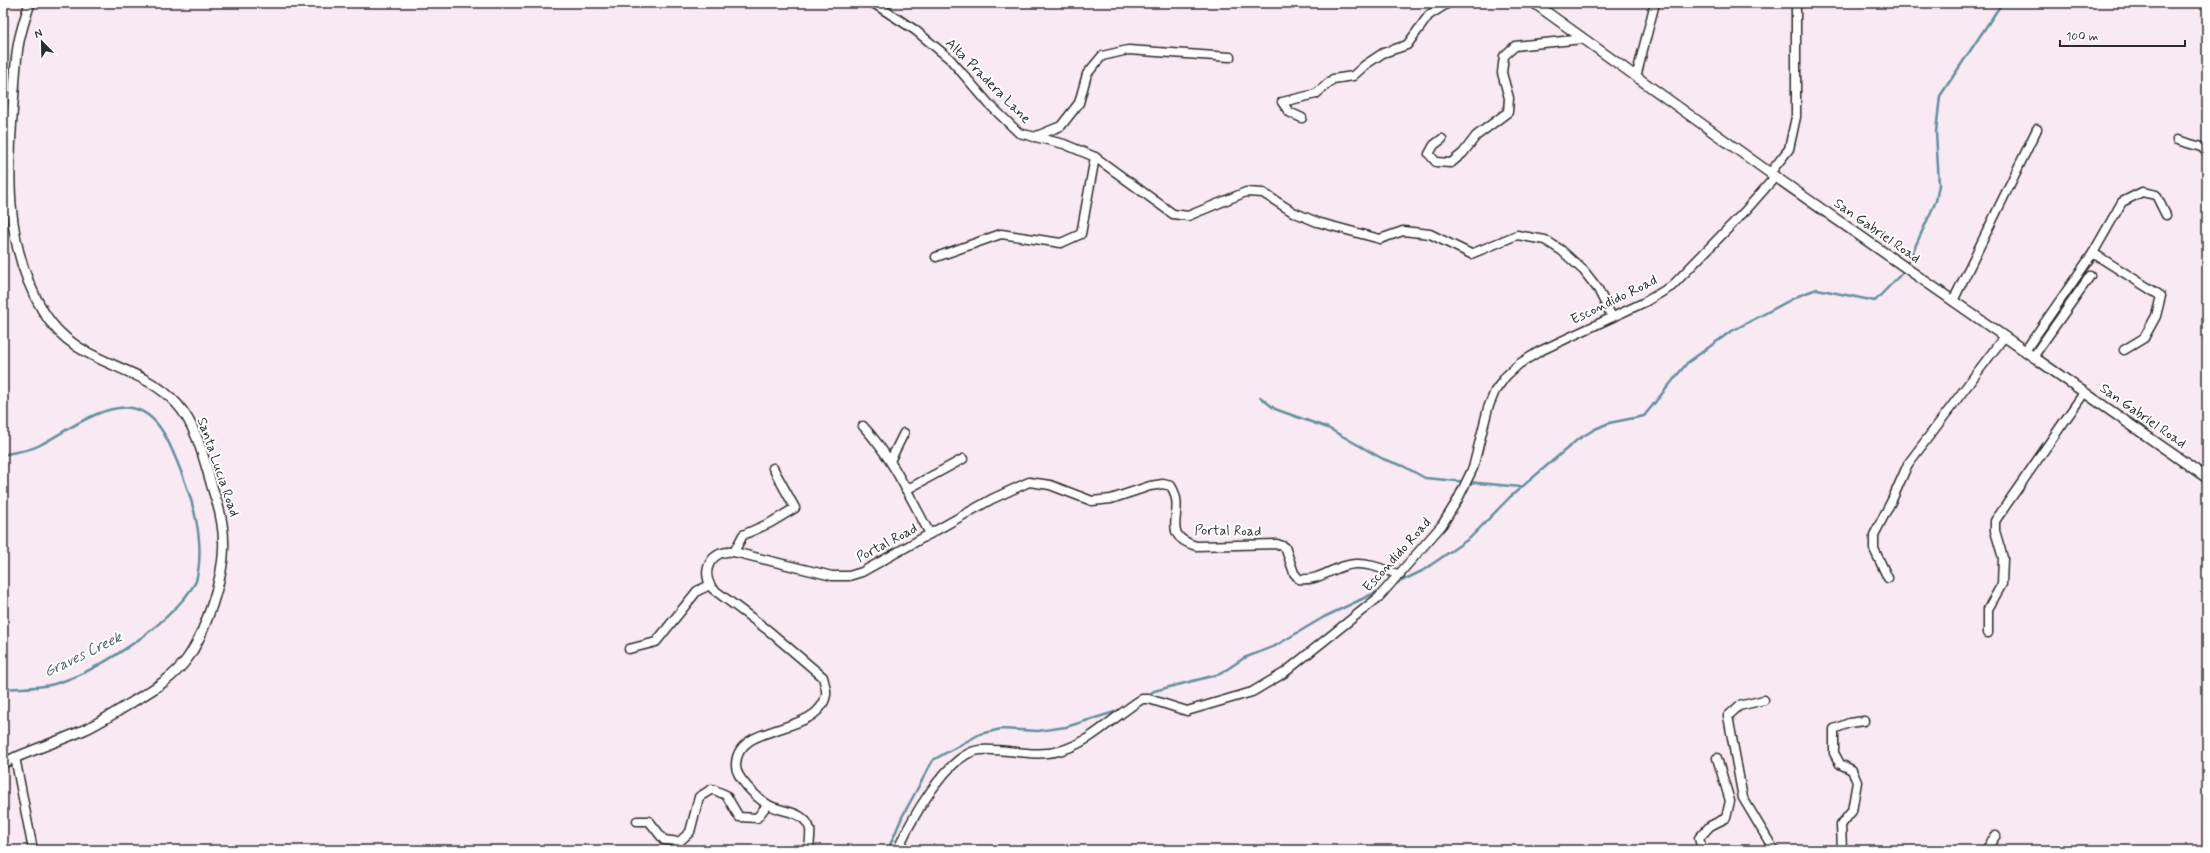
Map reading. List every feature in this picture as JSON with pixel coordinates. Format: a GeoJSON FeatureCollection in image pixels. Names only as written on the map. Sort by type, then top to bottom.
{"type":"FeatureCollection","features":[{"type":"Feature","properties":{"kind":"street","name":"Santa Lucia Road"},"geometry":{"type":"LineString","coordinates":[[3,763],[62,739],[103,720],[173,676],[189,657],[208,615],[220,580],[225,540],[219,506],[188,418],[165,393],[138,376],[90,355],[74,346],[44,313],[25,273],[9,202],[8,170],[19,42],[30,3]]}},
{"type":"Feature","properties":{"kind":"street","name":"Alta Pradera Lane"},"geometry":{"type":"LineString","coordinates":[[873,3],[915,30],[950,59],[989,104],[1019,133],[1064,144],[1095,157],[1173,214],[1188,216],[1246,192],[1263,193],[1293,212],[1317,222],[1380,239],[1403,231],[1430,234],[1471,254],[1518,235],[1545,240],[1561,250],[1584,271],[1598,289],[1610,310],[1612,317]]}},
{"type":"Feature","properties":{"kind":"street"},"geometry":{"type":"LineString","coordinates":[[1302,118],[1289,112],[1282,102],[1316,94],[1333,79],[1353,76],[1365,65],[1383,53],[1407,45],[1429,15],[1448,3]]}},
{"type":"Feature","properties":{"kind":"street","name":"San Gabriel Road"},"geometry":{"type":"LineString","coordinates":[[1534,3],[1772,175],[2207,478]]}},
{"type":"Feature","properties":{"kind":"street"},"geometry":{"type":"LineString","coordinates":[[1636,77],[1655,3]]}},
{"type":"Feature","properties":{"kind":"street","name":"Escondido Road"},"geometry":{"type":"LineString","coordinates":[[898,850],[907,830],[933,790],[953,766],[967,753],[987,750],[1039,754],[1060,751],[1097,732],[1142,699],[1149,699],[1187,711],[1252,692],[1284,673],[1379,597],[1400,575],[1442,525],[1457,501],[1473,468],[1488,408],[1503,380],[1519,364],[1533,354],[1646,302],[1681,277],[1772,175],[1789,149],[1796,117],[1796,3]]}},
{"type":"Feature","properties":{"kind":"street"},"geometry":{"type":"LineString","coordinates":[[1442,139],[1434,145],[1429,154],[1436,162],[1451,163],[1463,153],[1476,136],[1508,112],[1509,98],[1502,73],[1504,56],[1515,46],[1583,39]]}},
{"type":"Feature","properties":{"kind":"street"},"geometry":{"type":"LineString","coordinates":[[1034,137],[1061,126],[1080,103],[1087,74],[1102,56],[1128,50],[1230,57]]}},
{"type":"Feature","properties":{"kind":"street"},"geometry":{"type":"LineString","coordinates":[[1953,301],[2037,129]]}},
{"type":"Feature","properties":{"kind":"street"},"geometry":{"type":"LineString","coordinates":[[2177,140],[2201,147],[2207,152]]}},
{"type":"Feature","properties":{"kind":"street"},"geometry":{"type":"LineString","coordinates":[[936,257],[1001,234],[1061,243],[1080,234],[1095,157]]}},
{"type":"Feature","properties":{"kind":"street"},"geometry":{"type":"LineString","coordinates":[[2025,351],[2093,253],[2122,202],[2142,192],[2156,194],[2166,215]]}},
{"type":"Feature","properties":{"kind":"street"},"geometry":{"type":"LineString","coordinates":[[2093,253],[2161,296],[2156,316],[2144,338],[2124,350]]}},
{"type":"Feature","properties":{"kind":"street"},"geometry":{"type":"LineString","coordinates":[[2033,357],[2090,276]]}},
{"type":"Feature","properties":{"kind":"street"},"geometry":{"type":"LineString","coordinates":[[1888,578],[1874,549],[1874,535],[1908,464],[2004,337]]}},
{"type":"Feature","properties":{"kind":"street"},"geometry":{"type":"LineString","coordinates":[[1988,633],[1988,609],[2002,584],[2003,558],[1995,531],[1995,521],[2084,393]]}},
{"type":"Feature","properties":{"kind":"street"},"geometry":{"type":"LineString","coordinates":[[863,426],[875,438],[890,461],[930,534]]}},
{"type":"Feature","properties":{"kind":"street"},"geometry":{"type":"LineString","coordinates":[[890,461],[904,433]]}},
{"type":"Feature","properties":{"kind":"street"},"geometry":{"type":"LineString","coordinates":[[906,490],[962,459]]}},
{"type":"Feature","properties":{"kind":"street"},"geometry":{"type":"LineString","coordinates":[[734,552],[743,535],[770,523],[795,508],[773,468]]}},
{"type":"Feature","properties":{"kind":"street","name":"Portal Road"},"geometry":{"type":"LineString","coordinates":[[710,585],[707,574],[710,561],[721,553],[734,552],[832,576],[849,576],[876,565],[992,499],[1029,482],[1050,485],[1092,501],[1111,499],[1150,486],[1163,484],[1171,486],[1177,495],[1177,536],[1183,542],[1196,546],[1277,544],[1285,547],[1294,573],[1299,579],[1316,579],[1354,564],[1368,564],[1400,575]]}},
{"type":"Feature","properties":{"kind":"street"},"geometry":{"type":"LineString","coordinates":[[629,649],[656,642],[697,591],[710,585],[769,631],[823,677],[826,694],[819,710],[805,720],[750,740],[740,752],[736,765],[740,779],[767,805],[802,817],[810,829],[809,850]]}},
{"type":"Feature","properties":{"kind":"street"},"geometry":{"type":"LineString","coordinates":[[1764,700],[1739,706],[1728,716],[1743,798],[1774,850]]}},
{"type":"Feature","properties":{"kind":"street"},"geometry":{"type":"LineString","coordinates":[[1842,850],[1841,825],[1852,811],[1857,782],[1852,770],[1840,764],[1834,753],[1834,729],[1849,723],[1864,721]]}},
{"type":"Feature","properties":{"kind":"street"},"geometry":{"type":"LineString","coordinates":[[15,758],[33,850]]}},
{"type":"Feature","properties":{"kind":"street"},"geometry":{"type":"LineString","coordinates":[[1702,850],[1699,838],[1710,826],[1726,818],[1730,801],[1717,758]]}},
{"type":"Feature","properties":{"kind":"street"},"geometry":{"type":"LineString","coordinates":[[637,821],[649,821],[664,840],[679,842],[690,832],[698,797],[712,789],[726,795],[739,817],[757,818],[767,805]]}},
{"type":"Feature","properties":{"kind":"street"},"geometry":{"type":"LineString","coordinates":[[1986,850],[1996,835]]}},
{"type":"Feature","properties":{"kind":"waterway"},"geometry":{"type":"LineString","coordinates":[[1393,585],[1422,571],[1470,538],[1510,497],[1577,440],[1595,429],[1609,423],[1644,416],[1687,363],[1730,332],[1798,296],[1817,289],[1875,301],[1904,271],[1936,201],[1939,185],[1936,132],[1940,96],[2002,3]]}},
{"type":"Feature","properties":{"kind":"waterway"},"geometry":{"type":"LineString","coordinates":[[1260,397],[1275,409],[1328,428],[1383,459],[1403,466],[1425,478],[1521,487]]}},
{"type":"Feature","properties":{"kind":"waterway","name":"Graves Creek"},"geometry":{"type":"LineString","coordinates":[[3,455],[34,448],[84,420],[108,410],[132,408],[141,411],[156,422],[175,455],[193,507],[199,536],[200,551],[196,581],[189,593],[160,623],[126,649],[89,670],[48,686],[3,689]]}},
{"type":"Feature","properties":{"kind":"waterway"},"geometry":{"type":"LineString","coordinates":[[1147,696],[1154,691],[1220,674],[1244,658],[1275,646],[1324,617],[1381,590]]}},
{"type":"Feature","properties":{"kind":"waterway"},"geometry":{"type":"LineString","coordinates":[[888,850],[902,817],[933,760],[980,734],[1001,729],[1038,731],[1066,727],[1121,710]]}}]}
